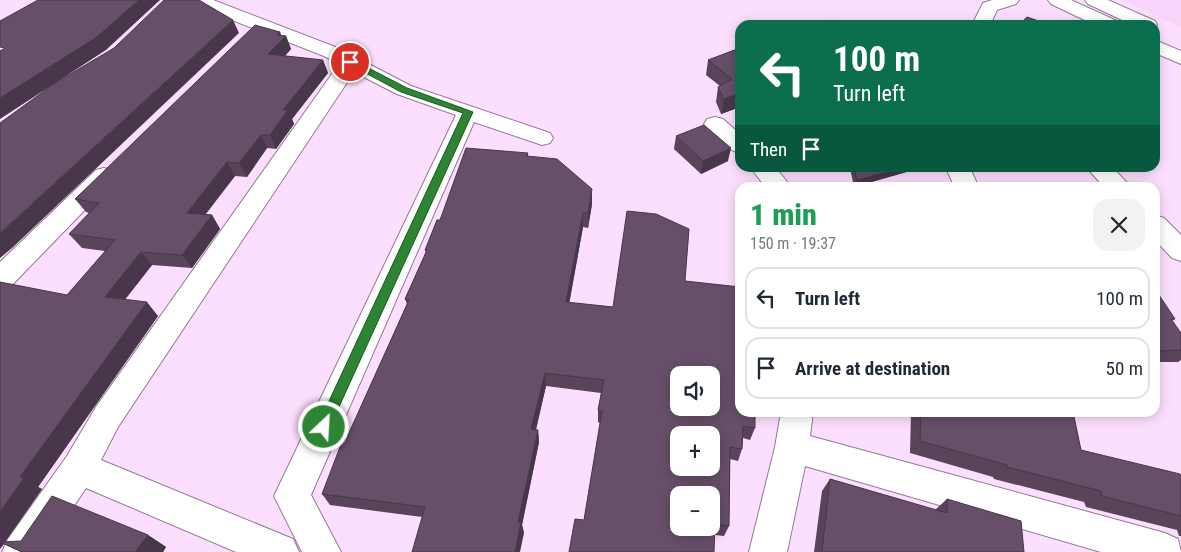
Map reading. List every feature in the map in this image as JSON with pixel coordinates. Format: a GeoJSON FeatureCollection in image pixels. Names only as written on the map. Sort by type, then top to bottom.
{"type":"FeatureCollection","features":[{"type":"Feature","properties":{"kind":"main road"},"geometry":{"type":"LineString","coordinates":[[196,0],[254,32],[331,52],[404,90],[542,138]]}},
{"type":"Feature","properties":{"kind":"main road"},"geometry":{"type":"LineString","coordinates":[[984,20],[990,7],[1010,0]]}},
{"type":"Feature","properties":{"kind":"main road"},"geometry":{"type":"LineString","coordinates":[[1057,0],[1099,20]]}},
{"type":"Feature","properties":{"kind":"main road"},"geometry":{"type":"LineString","coordinates":[[1094,0],[1137,20]]}},
{"type":"Feature","properties":{"kind":"main road"},"geometry":{"type":"LineString","coordinates":[[1160,30],[1181,40]]}},
{"type":"Feature","properties":{"kind":"main road"},"geometry":{"type":"LineString","coordinates":[[1160,48],[1181,58]]}},
{"type":"Feature","properties":{"kind":"main road"},"geometry":{"type":"LineString","coordinates":[[21,552],[80,468],[107,417],[350,62]]}},
{"type":"Feature","properties":{"kind":"main road"},"geometry":{"type":"LineString","coordinates":[[322,552],[292,496],[468,112]]}},
{"type":"Feature","properties":{"kind":"main road"},"geometry":{"type":"LineString","coordinates":[[715,124],[735,142]]}},
{"type":"Feature","properties":{"kind":"main road"},"geometry":{"type":"LineString","coordinates":[[0,279],[118,162]]}},
{"type":"Feature","properties":{"kind":"main road"},"geometry":{"type":"LineString","coordinates":[[766,172],[775,182]]}},
{"type":"Feature","properties":{"kind":"main road"},"geometry":{"type":"LineString","coordinates":[[1104,172],[1114,182]]}},
{"type":"Feature","properties":{"kind":"main road"},"geometry":{"type":"LineString","coordinates":[[1160,229],[1181,251]]}},
{"type":"Feature","properties":{"kind":"main road"},"geometry":{"type":"LineString","coordinates":[[768,552],[792,447],[796,417]]}},
{"type":"Feature","properties":{"kind":"main road"},"geometry":{"type":"LineString","coordinates":[[792,447],[1165,552]]}},
{"type":"Feature","properties":{"kind":"main road"},"geometry":{"type":"LineString","coordinates":[[80,468],[280,552]]}},
{"type":"Feature","properties":{"kind":"shaded area"},"geometry":{"type":"Polygon","coordinates":[[[1122,0],[1181,0],[1181,27],[1122,0]]]}},
{"type":"Feature","properties":{"kind":"building"},"geometry":{"type":"Polygon","coordinates":[[[38,0],[139,0],[97,37],[0,98],[0,51],[5,48],[0,47],[0,21],[38,0]]]}},
{"type":"Feature","properties":{"kind":"building"},"geometry":{"type":"Polygon","coordinates":[[[164,0],[199,0],[233,20],[0,233],[0,123],[55,83],[114,48],[164,0]]]}},
{"type":"Feature","properties":{"kind":"building"},"geometry":{"type":"Polygon","coordinates":[[[1027,17],[1036,20],[1024,20],[1027,17]]]}},
{"type":"Feature","properties":{"kind":"building"},"geometry":{"type":"Polygon","coordinates":[[[255,25],[280,32],[277,35],[286,36],[268,54],[323,60],[283,110],[288,110],[270,135],[261,135],[239,163],[227,162],[187,213],[212,215],[182,255],[141,252],[105,297],[147,302],[20,477],[24,478],[0,512],[0,282],[67,295],[115,240],[69,234],[99,203],[75,199],[255,25]]]}},
{"type":"Feature","properties":{"kind":"building"},"geometry":{"type":"Polygon","coordinates":[[[735,50],[735,95],[724,99],[718,87],[732,79],[708,60],[735,50]]]}},
{"type":"Feature","properties":{"kind":"building"},"geometry":{"type":"Polygon","coordinates":[[[704,125],[731,148],[703,161],[676,136],[704,125]]]}},
{"type":"Feature","properties":{"kind":"building"},"geometry":{"type":"Polygon","coordinates":[[[466,148],[528,153],[527,156],[557,159],[592,189],[588,213],[583,213],[566,302],[613,307],[627,211],[656,214],[689,229],[685,281],[735,286],[735,417],[755,417],[755,428],[743,426],[742,449],[730,447],[729,526],[720,525],[720,486],[670,486],[670,536],[715,536],[714,552],[569,552],[575,519],[584,520],[602,411],[598,410],[604,380],[545,373],[531,429],[538,430],[518,522],[521,522],[515,552],[412,552],[425,507],[322,494],[345,434],[348,435],[409,300],[405,299],[427,250],[425,250],[437,220],[440,220],[466,148]]]}},
{"type":"Feature","properties":{"kind":"building"},"geometry":{"type":"Polygon","coordinates":[[[855,172],[887,172],[857,180],[855,172]]]}},
{"type":"Feature","properties":{"kind":"building"},"geometry":{"type":"Polygon","coordinates":[[[1160,296],[1175,319],[1171,319],[1181,333],[1181,350],[1160,351],[1160,296]]]}},
{"type":"Feature","properties":{"kind":"building"},"geometry":{"type":"Polygon","coordinates":[[[921,417],[1074,417],[1081,450],[1180,474],[1181,516],[1102,496],[1101,491],[1007,467],[1007,465],[920,441],[921,417]]]}},
{"type":"Feature","properties":{"kind":"building"},"geometry":{"type":"Polygon","coordinates":[[[830,479],[947,513],[947,499],[1021,521],[1024,552],[822,552],[830,479]]]}},
{"type":"Feature","properties":{"kind":"building"},"geometry":{"type":"Polygon","coordinates":[[[52,496],[148,535],[135,552],[22,552],[0,542],[21,541],[52,496]]]}},
{"type":"Feature","properties":{"kind":"route"},"geometry":{"type":"LineString","coordinates":[[324,427],[468,112],[404,90],[350,62]]}}]}
